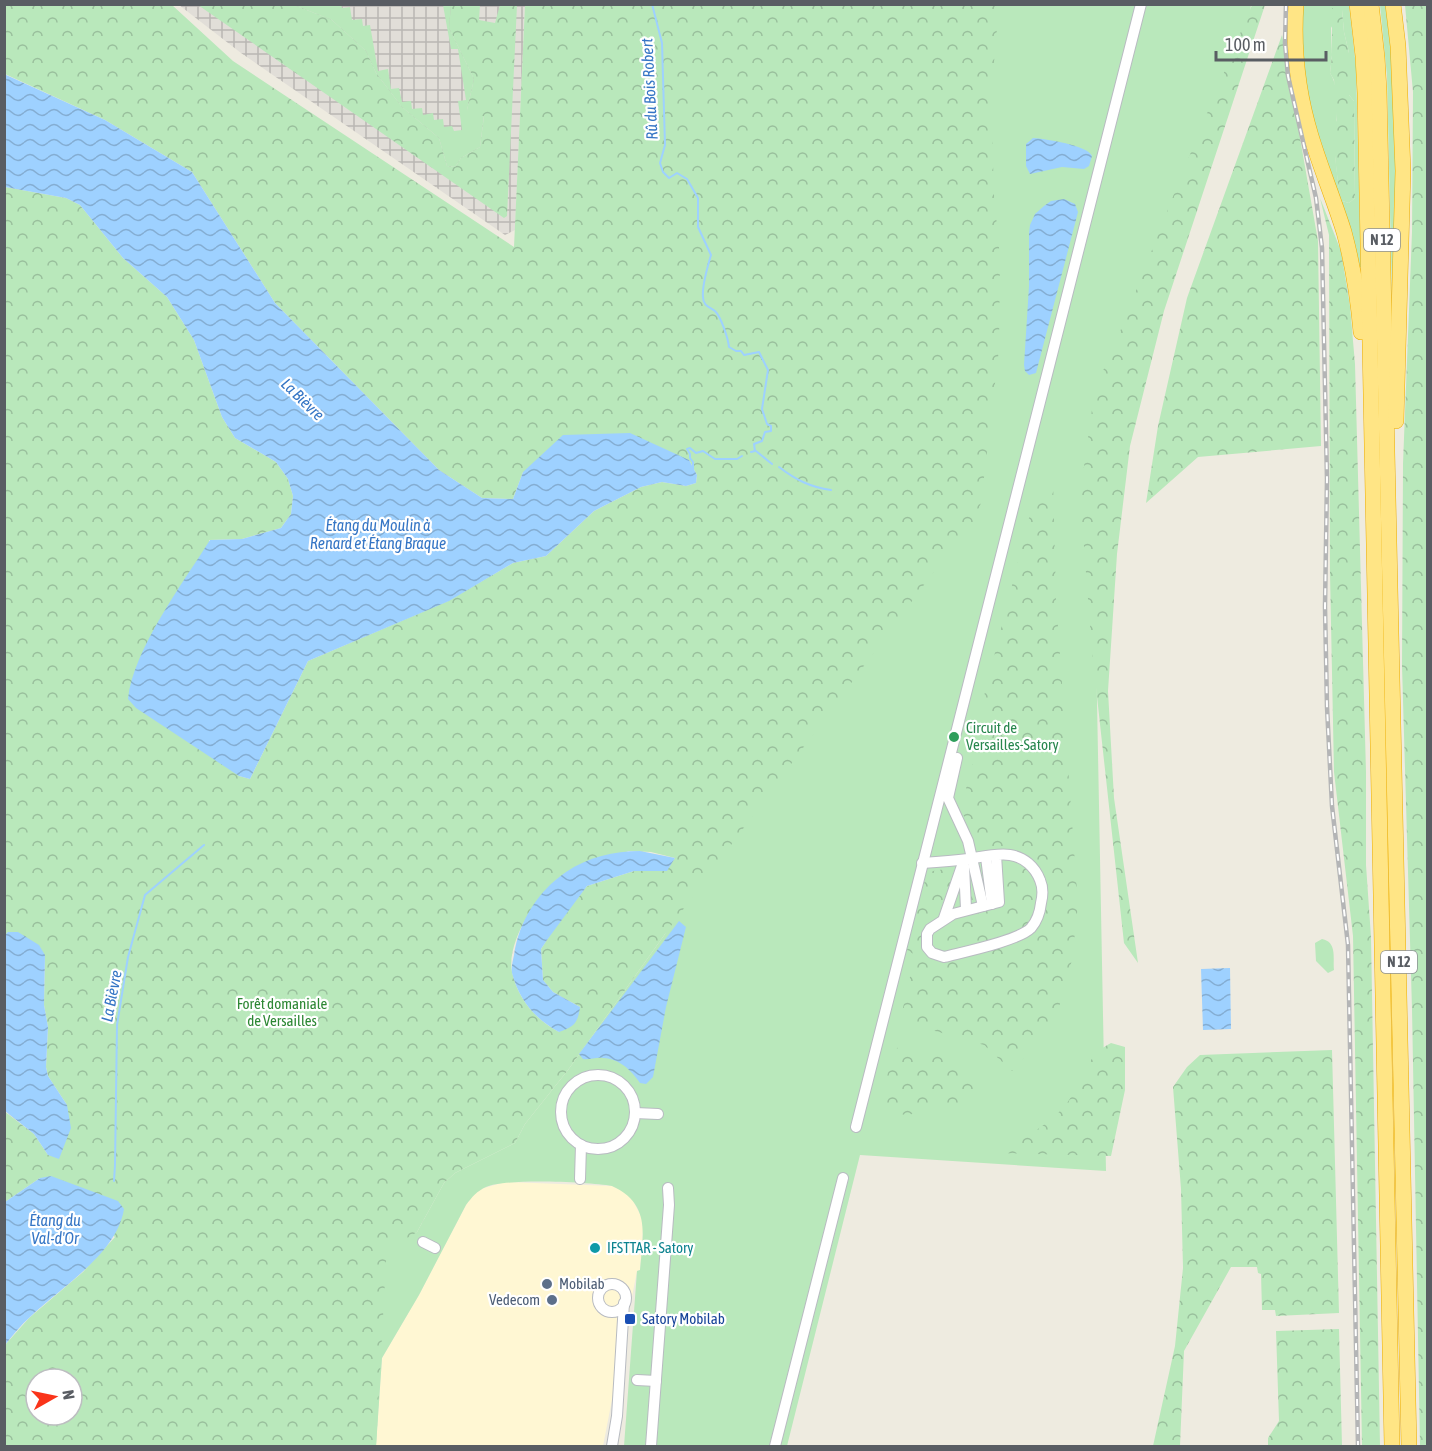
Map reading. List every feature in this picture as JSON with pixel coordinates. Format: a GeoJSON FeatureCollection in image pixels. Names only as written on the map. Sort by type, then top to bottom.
{"type":"FeatureCollection","features":[{"type":"Feature","properties":{"kind":"highway"},"geometry":{"type":"LineString","coordinates":[[1296,4],[1296,60],[1304,108],[1310,135],[1338,213],[1350,255],[1362,351],[1371,373]]}},
{"type":"Feature","properties":{"kind":"highway","name":"N 12"},"geometry":{"type":"LineString","coordinates":[[1357,4],[1365,93],[1392,1446]]}},
{"type":"Feature","properties":{"kind":"highway","name":"N 12"},"geometry":{"type":"LineString","coordinates":[[1371,4],[1379,90],[1409,1446]]}},
{"type":"Feature","properties":{"kind":"highway"},"geometry":{"type":"LineString","coordinates":[[1387,477],[1395,454],[1403,171],[1398,46],[1393,4]]}},
{"type":"Feature","properties":{"kind":"street"},"geometry":{"type":"LineString","coordinates":[[856,1127],[1142,4]]}},
{"type":"Feature","properties":{"kind":"street"},"geometry":{"type":"LineString","coordinates":[[955,736],[957,755],[948,798],[968,841],[966,909]]}},
{"type":"Feature","properties":{"kind":"street"},"geometry":{"type":"LineString","coordinates":[[922,863],[1007,854],[1021,859],[1036,872],[1041,883],[1040,911],[1033,926],[1025,933],[944,957],[932,953],[926,942],[930,929],[944,918],[966,909],[987,905]]}},
{"type":"Feature","properties":{"kind":"street"},"geometry":{"type":"LineString","coordinates":[[987,905],[991,856]]}},
{"type":"Feature","properties":{"kind":"street"},"geometry":{"type":"LineString","coordinates":[[968,859],[987,905]]}},
{"type":"Feature","properties":{"kind":"street"},"geometry":{"type":"LineString","coordinates":[[944,918],[968,859]]}},
{"type":"Feature","properties":{"kind":"street"},"geometry":{"type":"LineString","coordinates":[[591,1075],[603,1075],[614,1078],[624,1085],[631,1095],[635,1113],[629,1132],[621,1142],[609,1148],[597,1150],[573,1140],[565,1130],[560,1107],[570,1086],[591,1075]]}},
{"type":"Feature","properties":{"kind":"street"},"geometry":{"type":"LineString","coordinates":[[635,1113],[658,1114]]}},
{"type":"Feature","properties":{"kind":"street"},"geometry":{"type":"LineString","coordinates":[[580,1179],[581,1145]]}},
{"type":"Feature","properties":{"kind":"street"},"geometry":{"type":"LineString","coordinates":[[776,1446],[843,1178]]}},
{"type":"Feature","properties":{"kind":"street"},"geometry":{"type":"LineString","coordinates":[[651,1446],[669,1205],[668,1188]]}},
{"type":"Feature","properties":{"kind":"street"},"geometry":{"type":"LineString","coordinates":[[423,1242],[435,1248]]}},
{"type":"Feature","properties":{"kind":"street"},"geometry":{"type":"LineString","coordinates":[[612,1446],[617,1416],[620,1316],[625,1295],[621,1288],[612,1284],[603,1287],[598,1295],[599,1305],[606,1311],[620,1316]]}},
{"type":"Feature","properties":{"kind":"street"},"geometry":{"type":"LineString","coordinates":[[637,1380],[656,1381]]}},
{"type":"Feature","properties":{"kind":"shaded area"},"geometry":{"type":"Polygon","coordinates":[[[179,5],[525,5],[515,230],[505,235],[241,53],[179,5]]]}},
{"type":"Feature","properties":{"kind":"shaded area"},"geometry":{"type":"Polygon","coordinates":[[[505,1182],[612,1186],[623,1191],[632,1199],[642,1218],[640,1270],[637,1271],[603,1446],[376,1446],[382,1358],[419,1295],[466,1205],[475,1193],[505,1182]]]}},
{"type":"Feature","properties":{"kind":"green space"},"geometry":{"type":"Polygon","coordinates":[[[341,4],[342,8],[350,7],[352,20],[362,19],[363,26],[370,25],[378,71],[388,69],[391,89],[399,88],[402,102],[411,101],[412,109],[422,108],[423,115],[433,113],[434,120],[443,119],[444,127],[452,126],[454,131],[462,130],[458,101],[466,100],[458,49],[451,49],[443,5],[451,5],[449,28],[474,79],[467,110],[484,115],[480,147],[461,158],[455,167],[447,166],[439,138],[402,107],[376,73],[366,51],[332,20],[294,5],[341,4]]]}},
{"type":"Feature","properties":{"kind":"green space"},"geometry":{"type":"Polygon","coordinates":[[[1427,4],[1428,1446],[1420,1446],[1412,1009],[1402,666],[1403,464],[1412,232],[1413,92],[1405,5],[1427,4]]]}},
{"type":"Feature","properties":{"kind":"green space","name":"Forêt domaniale de Versailles"},"geometry":{"type":"Polygon","coordinates":[[[5,5],[172,5],[233,61],[514,247],[525,5],[999,5],[991,97],[994,195],[1000,258],[999,349],[981,503],[968,533],[958,539],[665,934],[568,1070],[525,1124],[515,1143],[455,1173],[444,1183],[417,1232],[403,1241],[387,1244],[376,1446],[5,1446],[5,1345],[29,1318],[83,1272],[115,1237],[40,1178],[5,1202],[4,1111],[34,1134],[48,1155],[67,1105],[48,1076],[46,1067],[48,1027],[44,1005],[45,955],[8,932],[5,936],[5,187],[66,198],[80,205],[123,258],[167,297],[194,340],[222,417],[235,438],[276,462],[288,479],[293,496],[291,514],[281,528],[242,539],[209,540],[239,776],[250,779],[308,661],[448,601],[513,563],[546,556],[594,511],[641,487],[662,482],[686,486],[696,483],[697,475],[689,460],[523,472],[513,499],[482,498],[439,470],[275,303],[192,172],[105,120],[5,74],[5,5]],[[629,851],[570,870],[544,892],[526,918],[514,946],[511,960],[512,972],[518,991],[529,1007],[542,1021],[559,1032],[580,1007],[553,992],[543,980],[541,949],[559,921],[587,886],[634,871],[666,871],[675,858],[651,852],[629,851]]]}},
{"type":"Feature","properties":{"kind":"green space"},"geometry":{"type":"Polygon","coordinates":[[[198,5],[294,5],[332,20],[366,51],[376,73],[402,107],[439,138],[447,166],[455,167],[461,158],[480,147],[484,116],[471,116],[467,110],[474,79],[449,28],[451,5],[480,5],[479,20],[495,23],[500,5],[517,5],[507,216],[504,218],[198,5]]]}},
{"type":"Feature","properties":{"kind":"green space","name":"Circuit de Versailles-Satory"},"geometry":{"type":"Polygon","coordinates":[[[976,5],[1251,5],[1245,49],[1092,440],[1106,1171],[860,1155],[787,1446],[624,1446],[637,1271],[640,1270],[643,1232],[639,1211],[625,1193],[612,1186],[585,1183],[511,1182],[496,1184],[480,1190],[466,1205],[419,1295],[382,1358],[376,1446],[55,1446],[65,1427],[84,1427],[84,1388],[100,1351],[417,1232],[444,1183],[455,1173],[515,1143],[525,1124],[568,1070],[665,934],[976,5]]]}},
{"type":"Feature","properties":{"kind":"green space"},"geometry":{"type":"Polygon","coordinates":[[[1252,5],[1265,5],[1164,311],[1130,446],[1117,554],[1108,691],[1114,798],[1138,963],[1124,943],[1092,651],[1080,495],[1095,388],[1114,347],[1179,181],[1252,5]]]}},
{"type":"Feature","properties":{"kind":"green space"},"geometry":{"type":"Polygon","coordinates":[[[1300,5],[1349,5],[1356,67],[1361,267],[1358,267],[1321,151],[1303,75],[1300,5]],[[1342,10],[1331,28],[1330,73],[1334,80],[1337,100],[1335,153],[1340,196],[1342,201],[1349,203],[1355,198],[1354,101],[1349,95],[1349,53],[1342,10]]]}},
{"type":"Feature","properties":{"kind":"green space"},"geometry":{"type":"Polygon","coordinates":[[[1380,5],[1388,5],[1397,122],[1392,299],[1387,76],[1380,5]]]}},
{"type":"Feature","properties":{"kind":"green space"},"geometry":{"type":"Polygon","coordinates":[[[1332,8],[1342,10],[1349,53],[1349,95],[1354,101],[1355,198],[1349,203],[1342,201],[1340,196],[1335,156],[1334,134],[1337,120],[1334,80],[1330,73],[1332,8]]]}},
{"type":"Feature","properties":{"kind":"green space"},"geometry":{"type":"Polygon","coordinates":[[[1282,35],[1318,241],[1321,446],[1198,457],[1146,503],[1158,426],[1187,298],[1282,35]]]}},
{"type":"Feature","properties":{"kind":"green space"},"geometry":{"type":"Polygon","coordinates":[[[1320,198],[1341,251],[1350,306],[1355,364],[1366,772],[1366,865],[1371,937],[1380,1446],[1362,1446],[1353,936],[1334,772],[1330,573],[1329,235],[1320,198]]]}},
{"type":"Feature","properties":{"kind":"green space"},"geometry":{"type":"Polygon","coordinates":[[[1053,479],[1056,599],[1078,905],[1072,960],[1055,1022],[1012,1071],[984,1045],[900,1021],[915,955],[907,950],[927,872],[982,863],[985,848],[960,810],[974,760],[998,728],[981,708],[1029,518],[1053,479]]]}},
{"type":"Feature","properties":{"kind":"green space"},"geometry":{"type":"Polygon","coordinates":[[[1322,939],[1330,943],[1333,951],[1334,970],[1328,973],[1316,961],[1315,943],[1322,939]]]}},
{"type":"Feature","properties":{"kind":"green space"},"geometry":{"type":"Polygon","coordinates":[[[1111,1043],[1125,1047],[1125,1090],[1111,1156],[995,1153],[1030,1134],[1055,1116],[1069,1101],[1094,1056],[1111,1043]]]}},
{"type":"Feature","properties":{"kind":"green space"},"geometry":{"type":"Polygon","coordinates":[[[900,1045],[956,1060],[979,1095],[944,1109],[906,1115],[878,1110],[893,1053],[900,1045]]]}},
{"type":"Feature","properties":{"kind":"green space"},"geometry":{"type":"Polygon","coordinates":[[[1332,1050],[1339,1313],[1276,1316],[1275,1310],[1262,1310],[1261,1274],[1258,1273],[1257,1267],[1231,1267],[1184,1351],[1180,1446],[1153,1446],[1175,1346],[1183,1268],[1181,1189],[1173,1087],[1187,1067],[1200,1055],[1332,1050]]]}},
{"type":"Feature","properties":{"kind":"green space"},"geometry":{"type":"Polygon","coordinates":[[[1339,1329],[1342,1446],[1268,1446],[1268,1438],[1279,1421],[1276,1331],[1339,1329]]]}},
{"type":"Feature","properties":{"kind":"water","name":"Étang du Moulin à Renard et Étang Braque"},"geometry":{"type":"Polygon","coordinates":[[[4,74],[105,120],[192,172],[275,303],[439,470],[482,498],[513,499],[523,472],[563,435],[630,433],[689,460],[697,475],[696,483],[686,486],[662,482],[641,487],[594,511],[546,556],[513,563],[449,601],[308,661],[250,779],[239,776],[136,708],[128,699],[132,680],[149,638],[210,540],[242,539],[281,528],[291,514],[293,496],[288,479],[276,462],[235,438],[222,417],[194,340],[167,297],[123,258],[80,205],[66,198],[5,187],[4,74]]]}},
{"type":"Feature","properties":{"kind":"water"},"geometry":{"type":"Polygon","coordinates":[[[1033,138],[1066,143],[1089,152],[1092,156],[1089,166],[1084,169],[1062,167],[1030,174],[1026,166],[1026,144],[1033,138]]]}},
{"type":"Feature","properties":{"kind":"water"},"geometry":{"type":"Polygon","coordinates":[[[1064,199],[1075,204],[1078,212],[1036,373],[1029,375],[1024,365],[1030,225],[1035,214],[1044,206],[1051,201],[1064,199]]]}},
{"type":"Feature","properties":{"kind":"water"},"geometry":{"type":"Polygon","coordinates":[[[640,851],[675,858],[667,871],[634,871],[587,886],[541,949],[543,980],[553,992],[580,1007],[574,1024],[559,1032],[535,1015],[515,983],[512,964],[520,930],[531,908],[547,888],[566,872],[583,862],[601,856],[640,851]]]}},
{"type":"Feature","properties":{"kind":"water"},"geometry":{"type":"Polygon","coordinates":[[[679,921],[686,927],[666,1007],[653,1077],[646,1084],[640,1083],[629,1070],[615,1060],[583,1059],[579,1054],[679,921]]]}},
{"type":"Feature","properties":{"kind":"water"},"geometry":{"type":"Polygon","coordinates":[[[8,932],[18,932],[39,945],[45,955],[44,1005],[48,1027],[46,1067],[48,1076],[67,1105],[71,1128],[59,1159],[48,1155],[34,1134],[5,1111],[4,936],[8,932]]]}},
{"type":"Feature","properties":{"kind":"water"},"geometry":{"type":"Polygon","coordinates":[[[1230,968],[1231,1029],[1203,1030],[1201,969],[1230,968]]]}},
{"type":"Feature","properties":{"kind":"water","name":"Étang du Val-d'Or"},"geometry":{"type":"Polygon","coordinates":[[[51,1176],[118,1201],[124,1209],[111,1241],[99,1255],[27,1320],[5,1345],[5,1202],[40,1178],[51,1176]]]}},
{"type":"Feature","properties":{"kind":"waterway","name":"Rû du Bois Robert"},"geometry":{"type":"LineString","coordinates":[[652,4],[662,43],[665,145],[660,163],[663,172],[669,178],[677,173],[687,179],[698,198],[698,227],[711,255],[704,282],[703,300],[720,318],[729,347],[741,351],[744,355],[759,352],[768,370],[762,409],[767,424],[771,426],[771,431],[765,432],[762,441],[754,444],[755,451],[751,452]]}},
{"type":"Feature","properties":{"kind":"waterway","name":"Rû du Bois Robert"},"geometry":{"type":"LineString","coordinates":[[693,469],[693,462],[687,449],[690,448],[696,453],[703,451],[715,459],[737,459],[742,456]]}},
{"type":"Feature","properties":{"kind":"waterway"},"geometry":{"type":"LineString","coordinates":[[756,451],[772,464]]}},
{"type":"Feature","properties":{"kind":"waterway"},"geometry":{"type":"LineString","coordinates":[[779,467],[804,482],[831,490]]}},
{"type":"Feature","properties":{"kind":"waterway","name":"La Bièvre"},"geometry":{"type":"LineString","coordinates":[[114,1181],[117,1025],[128,957],[145,895],[204,845]]}},
{"type":"Feature","properties":{"kind":"railway"},"geometry":{"type":"LineString","coordinates":[[1286,4],[1285,43],[1288,76],[1316,198],[1322,248],[1327,479],[1325,607],[1327,707],[1332,806],[1348,945],[1358,1446]]}},
{"type":"Feature","properties":{"kind":"place","name":"Circuit de Versailles-Satory"},"geometry":{"type":"Point","coordinates":[954,737]}},
{"type":"Feature","properties":{"kind":"place","name":"IFSTTAR - Satory"},"geometry":{"type":"Point","coordinates":[595,1248]}},
{"type":"Feature","properties":{"kind":"place","name":"Mobilab"},"geometry":{"type":"Point","coordinates":[547,1284]}},
{"type":"Feature","properties":{"kind":"place","name":"Vedecom"},"geometry":{"type":"Point","coordinates":[552,1300]}},
{"type":"Feature","properties":{"kind":"place","name":"Satory Mobilab"},"geometry":{"type":"Point","coordinates":[630,1319]}}]}
